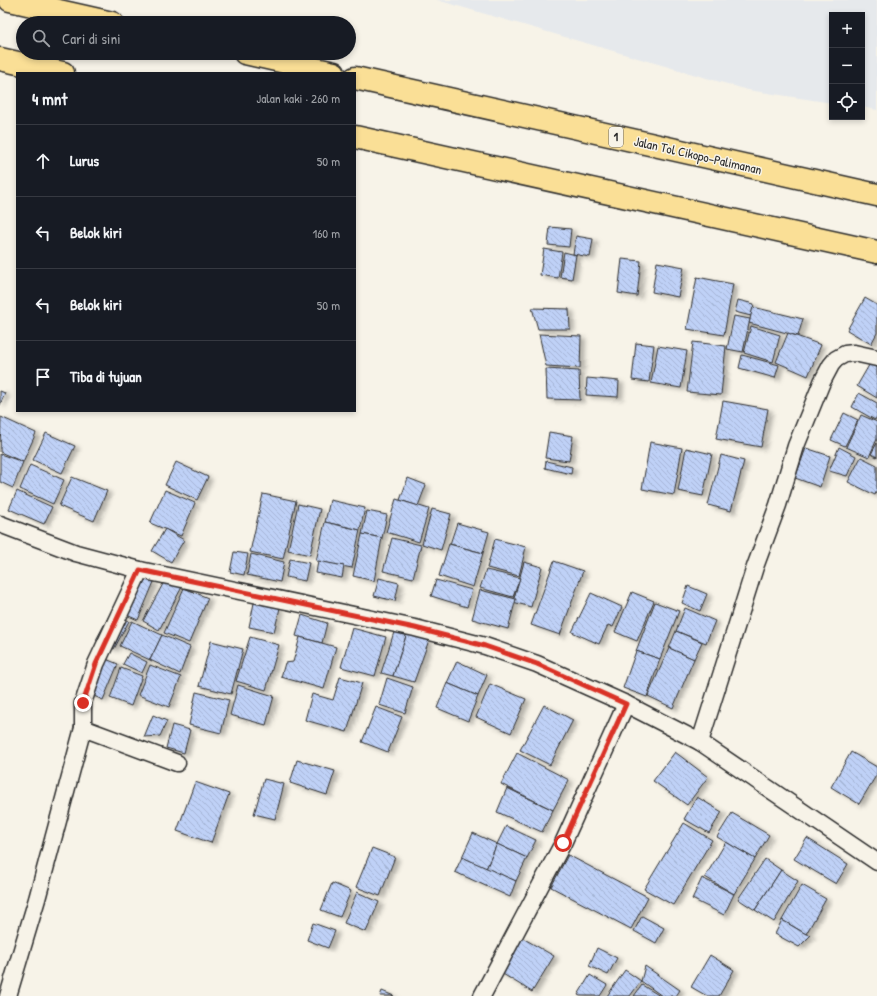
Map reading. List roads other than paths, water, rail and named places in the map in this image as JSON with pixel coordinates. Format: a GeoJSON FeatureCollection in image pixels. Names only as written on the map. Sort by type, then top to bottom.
{"type":"FeatureCollection","features":[{"type":"Feature","properties":{"kind":"highway"},"geometry":{"type":"LineString","coordinates":[[10,0],[81,16]]}},
{"type":"Feature","properties":{"kind":"highway"},"geometry":{"type":"LineString","coordinates":[[0,59],[58,72]]}},
{"type":"Feature","properties":{"kind":"highway"},"geometry":{"type":"LineString","coordinates":[[276,60],[330,72]]}},
{"type":"Feature","properties":{"kind":"highway","name":"Jalan Tol Cikopo–Palimanan"},"geometry":{"type":"LineString","coordinates":[[356,78],[877,195]]}},
{"type":"Feature","properties":{"kind":"highway"},"geometry":{"type":"LineString","coordinates":[[356,137],[877,252]]}},
{"type":"Feature","properties":{"kind":"street"},"geometry":{"type":"LineString","coordinates":[[700,742],[755,567],[778,505],[796,446],[822,382],[831,365],[836,359],[844,354],[854,354],[877,358]]}},
{"type":"Feature","properties":{"kind":"street"},"geometry":{"type":"LineString","coordinates":[[0,524],[76,553],[140,570],[415,628],[485,646],[537,664],[626,704],[700,742],[877,862]]}},
{"type":"Feature","properties":{"kind":"street"},"geometry":{"type":"LineString","coordinates":[[8,996],[39,892],[84,728],[83,703],[96,664],[140,570]]}},
{"type":"Feature","properties":{"kind":"street"},"geometry":{"type":"LineString","coordinates":[[482,996],[563,843],[626,704]]}},
{"type":"Feature","properties":{"kind":"street"},"geometry":{"type":"LineString","coordinates":[[84,728],[177,763]]}}]}
